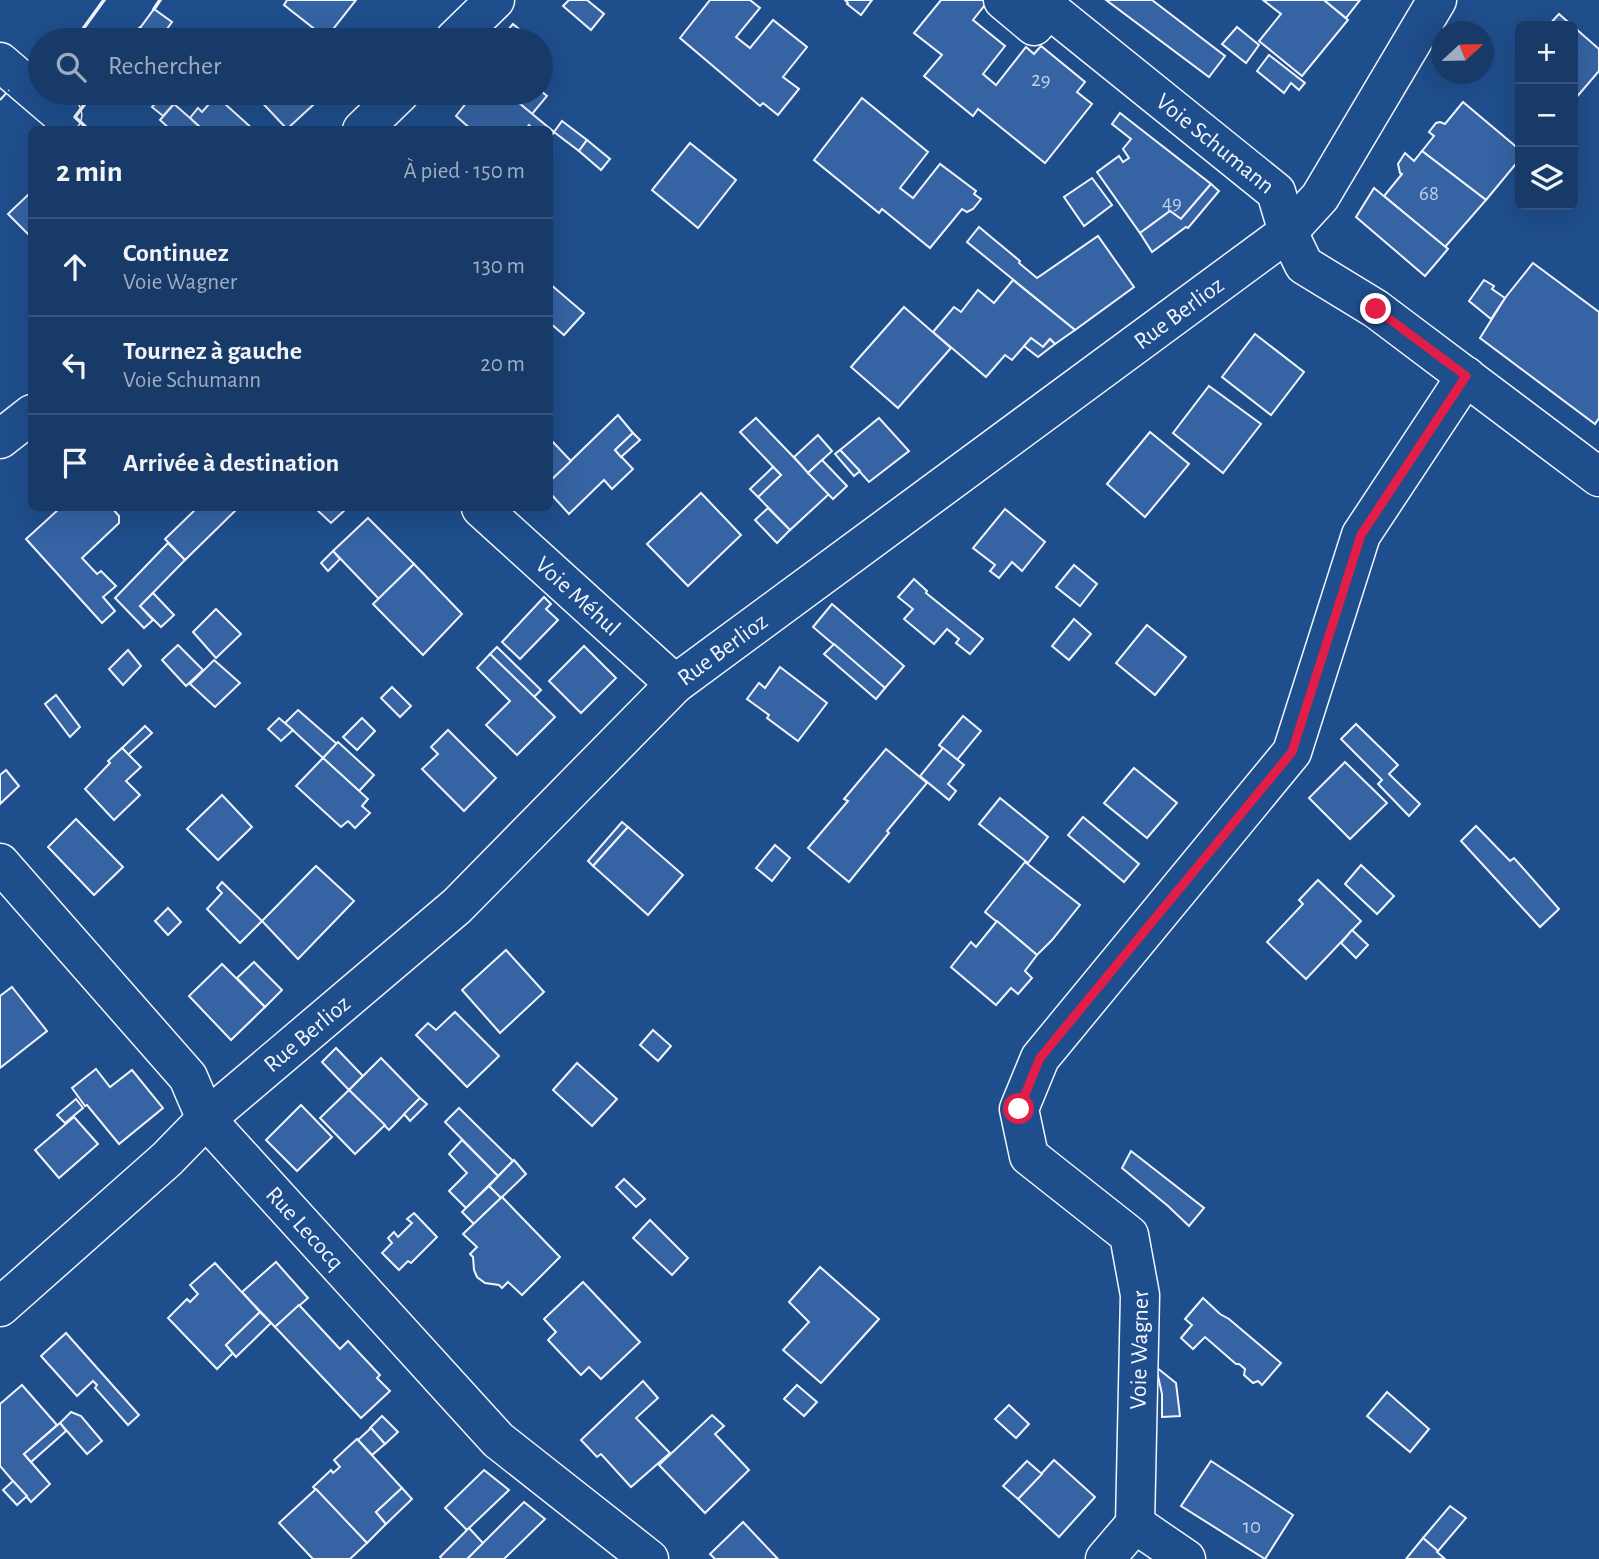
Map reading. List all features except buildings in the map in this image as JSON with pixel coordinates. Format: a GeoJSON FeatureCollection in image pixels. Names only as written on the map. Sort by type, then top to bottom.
{"type":"FeatureCollection","features":[{"type":"Feature","properties":{"kind":"street"},"geometry":{"type":"LineString","coordinates":[[466,28],[495,0]]}},
{"type":"Feature","properties":{"kind":"street"},"geometry":{"type":"LineString","coordinates":[[1003,0],[1034,26],[1044,5]]}},
{"type":"Feature","properties":{"kind":"street","name":"Rue Berlioz"},"geometry":{"type":"LineString","coordinates":[[0,1307],[167,1159],[206,1119],[457,906],[675,684],[1289,232],[1320,197],[1437,0]]}},
{"type":"Feature","properties":{"kind":"street","name":"Voie Schumann"},"geometry":{"type":"LineString","coordinates":[[1044,5],[1276,192],[1289,232],[1304,265],[1376,309],[1599,477]]}},
{"type":"Feature","properties":{"kind":"street"},"geometry":{"type":"LineString","coordinates":[[0,62],[28,86]]}},
{"type":"Feature","properties":{"kind":"street"},"geometry":{"type":"LineString","coordinates":[[50,105],[62,115]]}},
{"type":"Feature","properties":{"kind":"street"},"geometry":{"type":"LineString","coordinates":[[366,126],[388,105]]}},
{"type":"Feature","properties":{"kind":"street","name":"Voie Wagner"},"geometry":{"type":"LineString","coordinates":[[1135,1524],[1140,1295],[1129,1235],[1029,1156],[1019,1109],[1040,1058],[1292,752],[1361,535],[1466,376]]}},
{"type":"Feature","properties":{"kind":"street"},"geometry":{"type":"LineString","coordinates":[[0,439],[28,417]]}},
{"type":"Feature","properties":{"kind":"street","name":"Voie Méhul"},"geometry":{"type":"LineString","coordinates":[[484,511],[675,684]]}},
{"type":"Feature","properties":{"kind":"street","name":"Rue Lecocq"},"geometry":{"type":"LineString","coordinates":[[0,863],[188,1077],[206,1119],[498,1440],[649,1559]]}},
{"type":"Feature","properties":{"kind":"street"},"geometry":{"type":"LineString","coordinates":[[1105,1559],[1135,1524],[1186,1559]]}},
{"type":"Feature","properties":{"kind":"fence"},"geometry":{"type":"LineString","coordinates":[[0,100],[9,90]]}},
{"type":"Feature","properties":{"kind":"wall"},"geometry":{"type":"LineString","coordinates":[[84,28],[104,0]]}},
{"type":"Feature","properties":{"kind":"wall"},"geometry":{"type":"LineString","coordinates":[[154,9],[160,0]]}},
{"type":"Feature","properties":{"kind":"wall"},"geometry":{"type":"LineString","coordinates":[[84,105],[75,117],[85,126]]}},
{"type":"Feature","properties":{"kind":"route"},"geometry":{"type":"LineString","coordinates":[[1019,1109],[1040,1058],[1292,752],[1361,535],[1466,376],[1376,309]]}}]}
